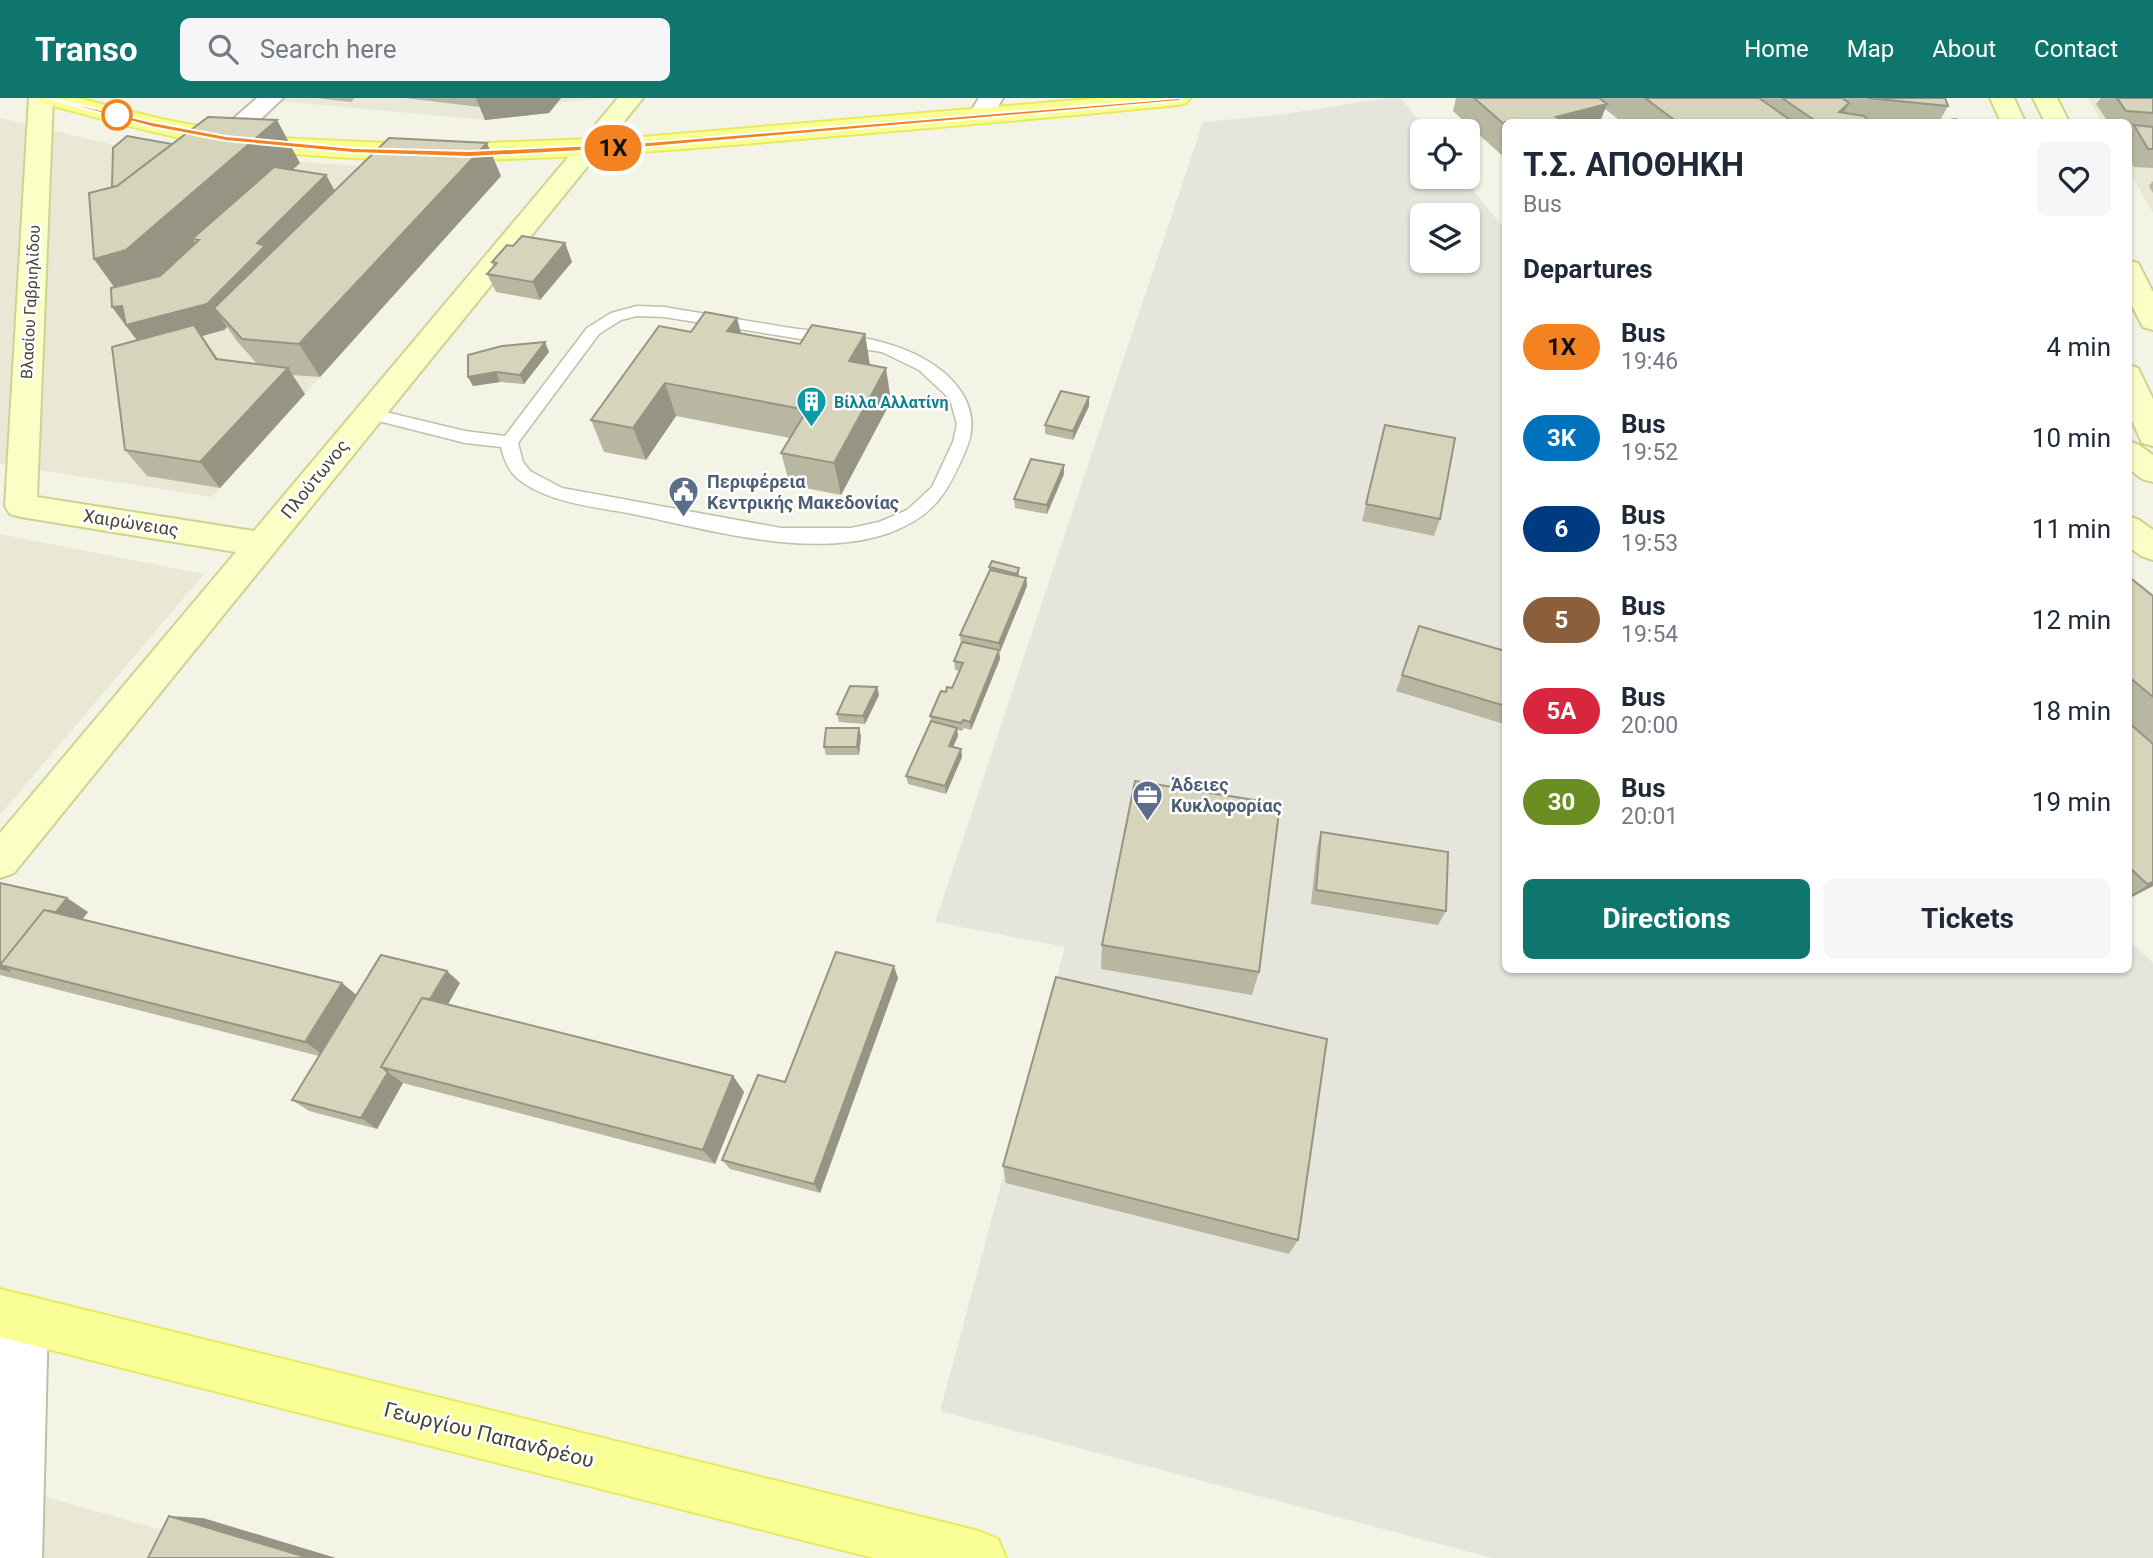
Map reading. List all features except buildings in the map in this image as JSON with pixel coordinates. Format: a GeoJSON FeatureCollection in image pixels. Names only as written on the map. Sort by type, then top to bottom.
{"type":"FeatureCollection","features":[{"type":"Feature","properties":{"kind":"main road"},"geometry":{"type":"LineString","coordinates":[[50,98],[152,124],[226,138],[308,147],[425,154],[586,150],[985,107],[1178,98]]}},
{"type":"Feature","properties":{"kind":"main road","name":"Γεωργίου Παπανδρέου"},"geometry":{"type":"LineString","coordinates":[[12,1316],[979,1558]]}},
{"type":"Feature","properties":{"kind":"street","name":"Βλασίου Γαβριηλίδου"},"geometry":{"type":"LineString","coordinates":[[10,504],[41,98]]}},
{"type":"Feature","properties":{"kind":"street"},"geometry":{"type":"LineString","coordinates":[[226,138],[271,98]]}},
{"type":"Feature","properties":{"kind":"street","name":"Πλούτωνος"},"geometry":{"type":"LineString","coordinates":[[0,861],[631,98]]}},
{"type":"Feature","properties":{"kind":"street"},"geometry":{"type":"LineString","coordinates":[[2002,98],[2012,119]]}},
{"type":"Feature","properties":{"kind":"street"},"geometry":{"type":"LineString","coordinates":[[2045,98],[2056,119]]}},
{"type":"Feature","properties":{"kind":"street"},"geometry":{"type":"LineString","coordinates":[[2132,278],[2153,321]]}},
{"type":"Feature","properties":{"kind":"street"},"geometry":{"type":"LineString","coordinates":[[2132,385],[2153,436]]}},
{"type":"Feature","properties":{"kind":"street"},"geometry":{"type":"LineString","coordinates":[[2132,455],[2153,471]]}},
{"type":"Feature","properties":{"kind":"street","name":"Χαιρώνειας"},"geometry":{"type":"LineString","coordinates":[[10,504],[262,544]]}},
{"type":"Feature","properties":{"kind":"street"},"geometry":{"type":"LineString","coordinates":[[2132,531],[2153,548]]}},
{"type":"Feature","properties":{"kind":"street"},"geometry":{"type":"LineString","coordinates":[[12,1316],[15,1558]]}},
{"type":"Feature","properties":{"kind":"lane"},"geometry":{"type":"LineString","coordinates":[[637,311],[664,312],[885,348],[918,361],[935,375],[956,396],[965,422],[961,443],[937,492],[913,513],[888,525],[854,533],[811,537],[768,535],[558,493],[529,480],[511,461],[509,442],[593,331],[616,316],[637,311]]}},
{"type":"Feature","properties":{"kind":"lane"},"geometry":{"type":"LineString","coordinates":[[369,413],[465,436],[509,442]]}},
{"type":"Feature","properties":{"kind":"shaded area"},"geometry":{"type":"Polygon","coordinates":[[[246,98],[606,98],[557,103],[549,113],[485,120],[246,98]]]}},
{"type":"Feature","properties":{"kind":"shaded area"},"geometry":{"type":"Polygon","coordinates":[[[1401,98],[1418,119],[1410,119],[1410,189],[1473,189],[1502,226],[1502,973],[2132,973],[2132,943],[2153,963],[2153,1558],[1492,1558],[940,1411],[1065,947],[935,922],[1203,122],[1401,98]]]}},
{"type":"Feature","properties":{"kind":"shaded area"},"geometry":{"type":"Polygon","coordinates":[[[2088,98],[2153,98],[2153,213],[2132,176],[2132,119],[2100,119],[2088,98]]]}},
{"type":"Feature","properties":{"kind":"shaded area"},"geometry":{"type":"Polygon","coordinates":[[[0,118],[136,150],[501,176],[212,497],[0,464],[0,118]]]}},
{"type":"Feature","properties":{"kind":"shaded area"},"geometry":{"type":"Polygon","coordinates":[[[0,534],[204,574],[0,815],[0,534]]]}},
{"type":"Feature","properties":{"kind":"shaded area"},"geometry":{"type":"Polygon","coordinates":[[[0,1484],[261,1558],[0,1558],[0,1484]]]}},
{"type":"Feature","properties":{"kind":"bus line","name":"1Χ"},"geometry":{"type":"LineString","coordinates":[[50,98],[181,131],[226,138],[353,150],[469,154],[637,146],[1179,98]]}},
{"type":"Feature","properties":{"kind":"place","name":"Βίλλα Αλλατίνη"},"geometry":{"type":"Point","coordinates":[811,429]}},
{"type":"Feature","properties":{"kind":"place","name":"Περιφέρεια Κεντρικής Μακεδονίας"},"geometry":{"type":"Point","coordinates":[684,519]}},
{"type":"Feature","properties":{"kind":"place","name":"Άδειες Κυκλοφορίας"},"geometry":{"type":"Point","coordinates":[1148,822]}}]}
